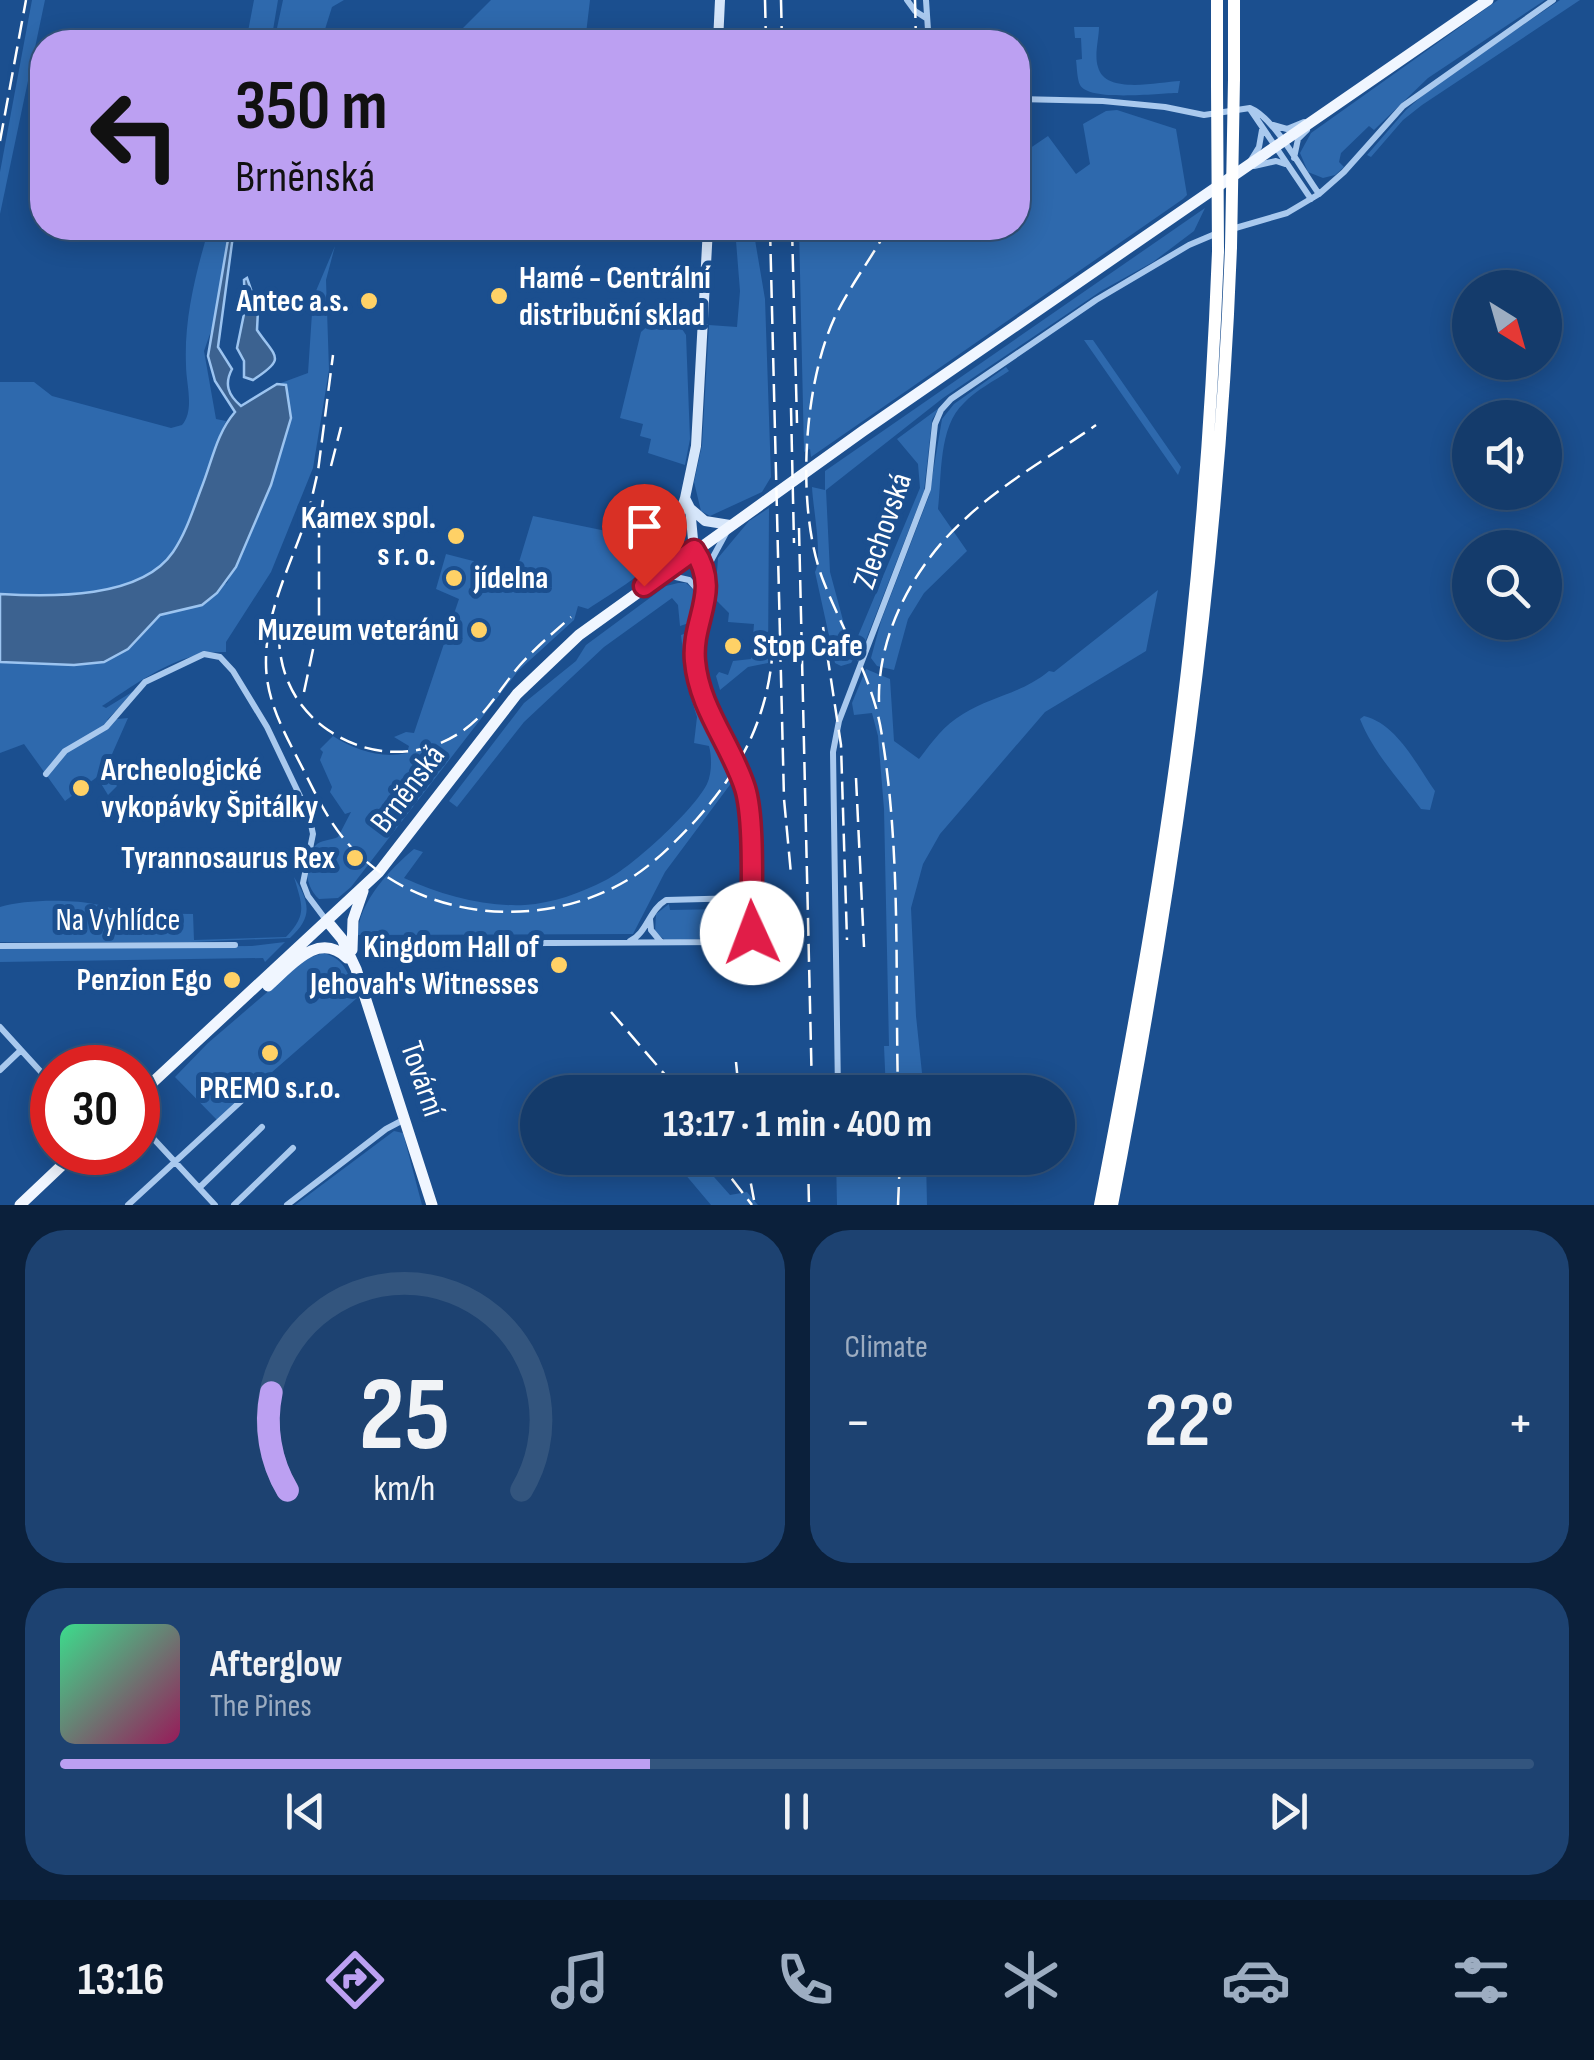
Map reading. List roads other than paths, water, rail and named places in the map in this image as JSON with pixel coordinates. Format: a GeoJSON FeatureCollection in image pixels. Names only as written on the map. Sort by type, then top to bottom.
{"type":"FeatureCollection","features":[{"type":"Feature","properties":{"kind":"highway"},"geometry":{"type":"LineString","coordinates":[[1100,1205],[1160,866],[1190,645],[1224,249],[1217,0]]}},
{"type":"Feature","properties":{"kind":"highway"},"geometry":{"type":"LineString","coordinates":[[1112,1205],[1172,869],[1202,646],[1220,445],[1234,0]]}},
{"type":"Feature","properties":{"kind":"main road"},"geometry":{"type":"LineString","coordinates":[[719,30],[720,0]]}},
{"type":"Feature","properties":{"kind":"main road","name":"Brněnská"},"geometry":{"type":"LineString","coordinates":[[160,1076],[364,887],[535,674],[578,635],[694,550],[1488,0]]}},
{"type":"Feature","properties":{"kind":"main road"},"geometry":{"type":"LineString","coordinates":[[661,574],[687,503],[696,446],[707,240]]}},
{"type":"Feature","properties":{"kind":"main road"},"geometry":{"type":"LineString","coordinates":[[687,503],[702,520],[730,525]]}},
{"type":"Feature","properties":{"kind":"main road"},"geometry":{"type":"LineString","coordinates":[[687,503],[694,550]]}},
{"type":"Feature","properties":{"kind":"main road"},"geometry":{"type":"LineString","coordinates":[[678,524],[682,539],[694,550]]}},
{"type":"Feature","properties":{"kind":"main road"},"geometry":{"type":"LineString","coordinates":[[356,969],[351,939],[364,887]]}},
{"type":"Feature","properties":{"kind":"main road","name":"Tovární"},"geometry":{"type":"LineString","coordinates":[[327,921],[342,940],[356,969],[432,1205]]}},
{"type":"Feature","properties":{"kind":"main road"},"geometry":{"type":"LineString","coordinates":[[236,1006],[259,994],[316,948],[338,950],[356,969]]}},
{"type":"Feature","properties":{"kind":"main road"},"geometry":{"type":"LineString","coordinates":[[20,1205],[52,1175]]}},
{"type":"Feature","properties":{"kind":"street"},"geometry":{"type":"LineString","coordinates":[[908,0],[926,18]]}},
{"type":"Feature","properties":{"kind":"street"},"geometry":{"type":"LineString","coordinates":[[926,0],[930,30]]}},
{"type":"Feature","properties":{"kind":"street","name":"Zlechovská"},"geometry":{"type":"LineString","coordinates":[[838,1075],[833,752],[842,714],[928,488],[932,438],[941,410],[951,399],[1096,300],[1189,245],[1278,216],[1315,197],[1344,172],[1403,106],[1553,0]]}},
{"type":"Feature","properties":{"kind":"street"},"geometry":{"type":"LineString","coordinates":[[1030,100],[1119,103],[1204,115],[1250,108],[1270,123],[1287,129],[1332,108]]}},
{"type":"Feature","properties":{"kind":"street"},"geometry":{"type":"LineString","coordinates":[[1250,108],[1262,129],[1279,145]]}},
{"type":"Feature","properties":{"kind":"street"},"geometry":{"type":"LineString","coordinates":[[1290,162],[1298,139],[1332,108]]}},
{"type":"Feature","properties":{"kind":"street"},"geometry":{"type":"LineString","coordinates":[[1270,123],[1279,145],[1315,197]]}},
{"type":"Feature","properties":{"kind":"street"},"geometry":{"type":"LineString","coordinates":[[1241,171],[1258,148],[1262,129]]}},
{"type":"Feature","properties":{"kind":"street"},"geometry":{"type":"LineString","coordinates":[[1241,171],[1268,162],[1290,162]]}},
{"type":"Feature","properties":{"kind":"street"},"geometry":{"type":"LineString","coordinates":[[705,572],[730,525]]}},
{"type":"Feature","properties":{"kind":"street"},"geometry":{"type":"LineString","coordinates":[[372,944],[722,942],[751,937],[746,790],[709,712],[696,666],[696,644],[706,599],[705,572],[694,550]]}},
{"type":"Feature","properties":{"kind":"street"},"geometry":{"type":"LineString","coordinates":[[661,574],[690,580],[706,599]]}},
{"type":"Feature","properties":{"kind":"street"},"geometry":{"type":"LineString","coordinates":[[46,774],[65,751],[106,727],[146,682],[204,654],[220,658],[233,671],[267,727],[312,822],[303,883],[327,921]]}},
{"type":"Feature","properties":{"kind":"street"},"geometry":{"type":"LineString","coordinates":[[629,942],[666,900],[743,898],[750,892]]}},
{"type":"Feature","properties":{"kind":"street"},"geometry":{"type":"LineString","coordinates":[[650,918],[650,930],[662,942]]}},
{"type":"Feature","properties":{"kind":"street","name":"Na Vyhlídce"},"geometry":{"type":"LineString","coordinates":[[0,946],[235,945]]}},
{"type":"Feature","properties":{"kind":"street"},"geometry":{"type":"LineString","coordinates":[[0,1027],[30,1059]]}},
{"type":"Feature","properties":{"kind":"street"},"geometry":{"type":"LineString","coordinates":[[0,1070],[22,1050]]}},
{"type":"Feature","properties":{"kind":"street"},"geometry":{"type":"LineString","coordinates":[[128,1205],[264,1080],[273,1078],[282,1086]]}},
{"type":"Feature","properties":{"kind":"street"},"geometry":{"type":"LineString","coordinates":[[286,1205],[386,1129],[406,1119]]}},
{"type":"Feature","properties":{"kind":"street"},"geometry":{"type":"LineString","coordinates":[[199,1188],[262,1127]]}},
{"type":"Feature","properties":{"kind":"street"},"geometry":{"type":"LineString","coordinates":[[160,1146],[215,1205]]}},
{"type":"Feature","properties":{"kind":"street"},"geometry":{"type":"LineString","coordinates":[[234,1205],[293,1148]]}},
{"type":"Feature","properties":{"kind":"railway"},"geometry":{"type":"LineString","coordinates":[[0,141],[26,0]]}},
{"type":"Feature","properties":{"kind":"railway"},"geometry":{"type":"LineString","coordinates":[[765,0],[766,30]]}},
{"type":"Feature","properties":{"kind":"railway"},"geometry":{"type":"LineString","coordinates":[[781,0],[782,30]]}},
{"type":"Feature","properties":{"kind":"railway"},"geometry":{"type":"LineString","coordinates":[[915,0],[916,30]]}},
{"type":"Feature","properties":{"kind":"railway"},"geometry":{"type":"LineString","coordinates":[[770,240],[784,799],[791,874]]}},
{"type":"Feature","properties":{"kind":"railway"},"geometry":{"type":"LineString","coordinates":[[792,240],[797,423]]}},
{"type":"Feature","properties":{"kind":"railway"},"geometry":{"type":"LineString","coordinates":[[881,240],[840,307],[824,347],[810,413],[806,485],[814,551],[865,676],[882,736],[895,869],[898,1075]]}},
{"type":"Feature","properties":{"kind":"railway"},"geometry":{"type":"LineString","coordinates":[[307,519],[318,471],[333,355]]}},
{"type":"Feature","properties":{"kind":"railway"},"geometry":{"type":"LineString","coordinates":[[791,408],[794,543]]}},
{"type":"Feature","properties":{"kind":"railway"},"geometry":{"type":"LineString","coordinates":[[879,702],[880,676],[892,626],[930,557],[995,493],[1096,425]]}},
{"type":"Feature","properties":{"kind":"railway"},"geometry":{"type":"LineString","coordinates":[[331,466],[341,427]]}},
{"type":"Feature","properties":{"kind":"railway"},"geometry":{"type":"LineString","coordinates":[[304,692],[319,621],[319,530],[323,500]]}},
{"type":"Feature","properties":{"kind":"railway"},"geometry":{"type":"LineString","coordinates":[[310,507],[282,582],[267,640],[267,675],[273,705],[321,804],[346,842],[383,874],[416,893],[452,905],[489,911],[565,905],[601,894],[643,870],[696,820],[737,765],[764,704],[772,658]]}},
{"type":"Feature","properties":{"kind":"railway"},"geometry":{"type":"LineString","coordinates":[[799,528],[812,1075]]}},
{"type":"Feature","properties":{"kind":"railway"},"geometry":{"type":"LineString","coordinates":[[279,631],[281,660],[290,687],[316,721],[347,741],[367,748],[408,751],[448,740],[466,729],[526,658],[571,617]]}},
{"type":"Feature","properties":{"kind":"railway"},"geometry":{"type":"LineString","coordinates":[[823,627],[841,745],[847,940]]}},
{"type":"Feature","properties":{"kind":"railway"},"geometry":{"type":"LineString","coordinates":[[856,778],[864,947]]}},
{"type":"Feature","properties":{"kind":"railway"},"geometry":{"type":"LineString","coordinates":[[611,1012],[665,1075]]}},
{"type":"Feature","properties":{"kind":"railway"},"geometry":{"type":"LineString","coordinates":[[736,1062],[737,1075]]}},
{"type":"Feature","properties":{"kind":"railway"},"geometry":{"type":"LineString","coordinates":[[729,1175],[752,1205]]}},
{"type":"Feature","properties":{"kind":"railway"},"geometry":{"type":"LineString","coordinates":[[749,1175],[754,1200]]}},
{"type":"Feature","properties":{"kind":"railway"},"geometry":{"type":"LineString","coordinates":[[808,1175],[809,1205]]}},
{"type":"Feature","properties":{"kind":"railway"},"geometry":{"type":"LineString","coordinates":[[898,1205],[899,1175]]}},
{"type":"Feature","properties":{"kind":"place","name":"Hamé - Centrální distribuční sklad"},"geometry":{"type":"Point","coordinates":[499,296]}},
{"type":"Feature","properties":{"kind":"place","name":"Antec a.s."},"geometry":{"type":"Point","coordinates":[369,301]}},
{"type":"Feature","properties":{"kind":"place","name":"Kamex spol. s r. o."},"geometry":{"type":"Point","coordinates":[456,536]}},
{"type":"Feature","properties":{"kind":"place","name":"jídelna"},"geometry":{"type":"Point","coordinates":[454,578]}},
{"type":"Feature","properties":{"kind":"place","name":"Muzeum veteránů"},"geometry":{"type":"Point","coordinates":[479,630]}},
{"type":"Feature","properties":{"kind":"place","name":"Stop Cafe"},"geometry":{"type":"Point","coordinates":[733,646]}},
{"type":"Feature","properties":{"kind":"place","name":"Archeologické vykopávky Špitálky"},"geometry":{"type":"Point","coordinates":[81,788]}},
{"type":"Feature","properties":{"kind":"place","name":"Tyrannosaurus Rex"},"geometry":{"type":"Point","coordinates":[355,858]}},
{"type":"Feature","properties":{"kind":"place","name":"Kingdom Hall of Jehovah's Witnesses"},"geometry":{"type":"Point","coordinates":[559,965]}},
{"type":"Feature","properties":{"kind":"place","name":"Penzion Ego"},"geometry":{"type":"Point","coordinates":[232,980]}},
{"type":"Feature","properties":{"kind":"place","name":"PREMO s.r.o."},"geometry":{"type":"Point","coordinates":[270,1053]}}]}
